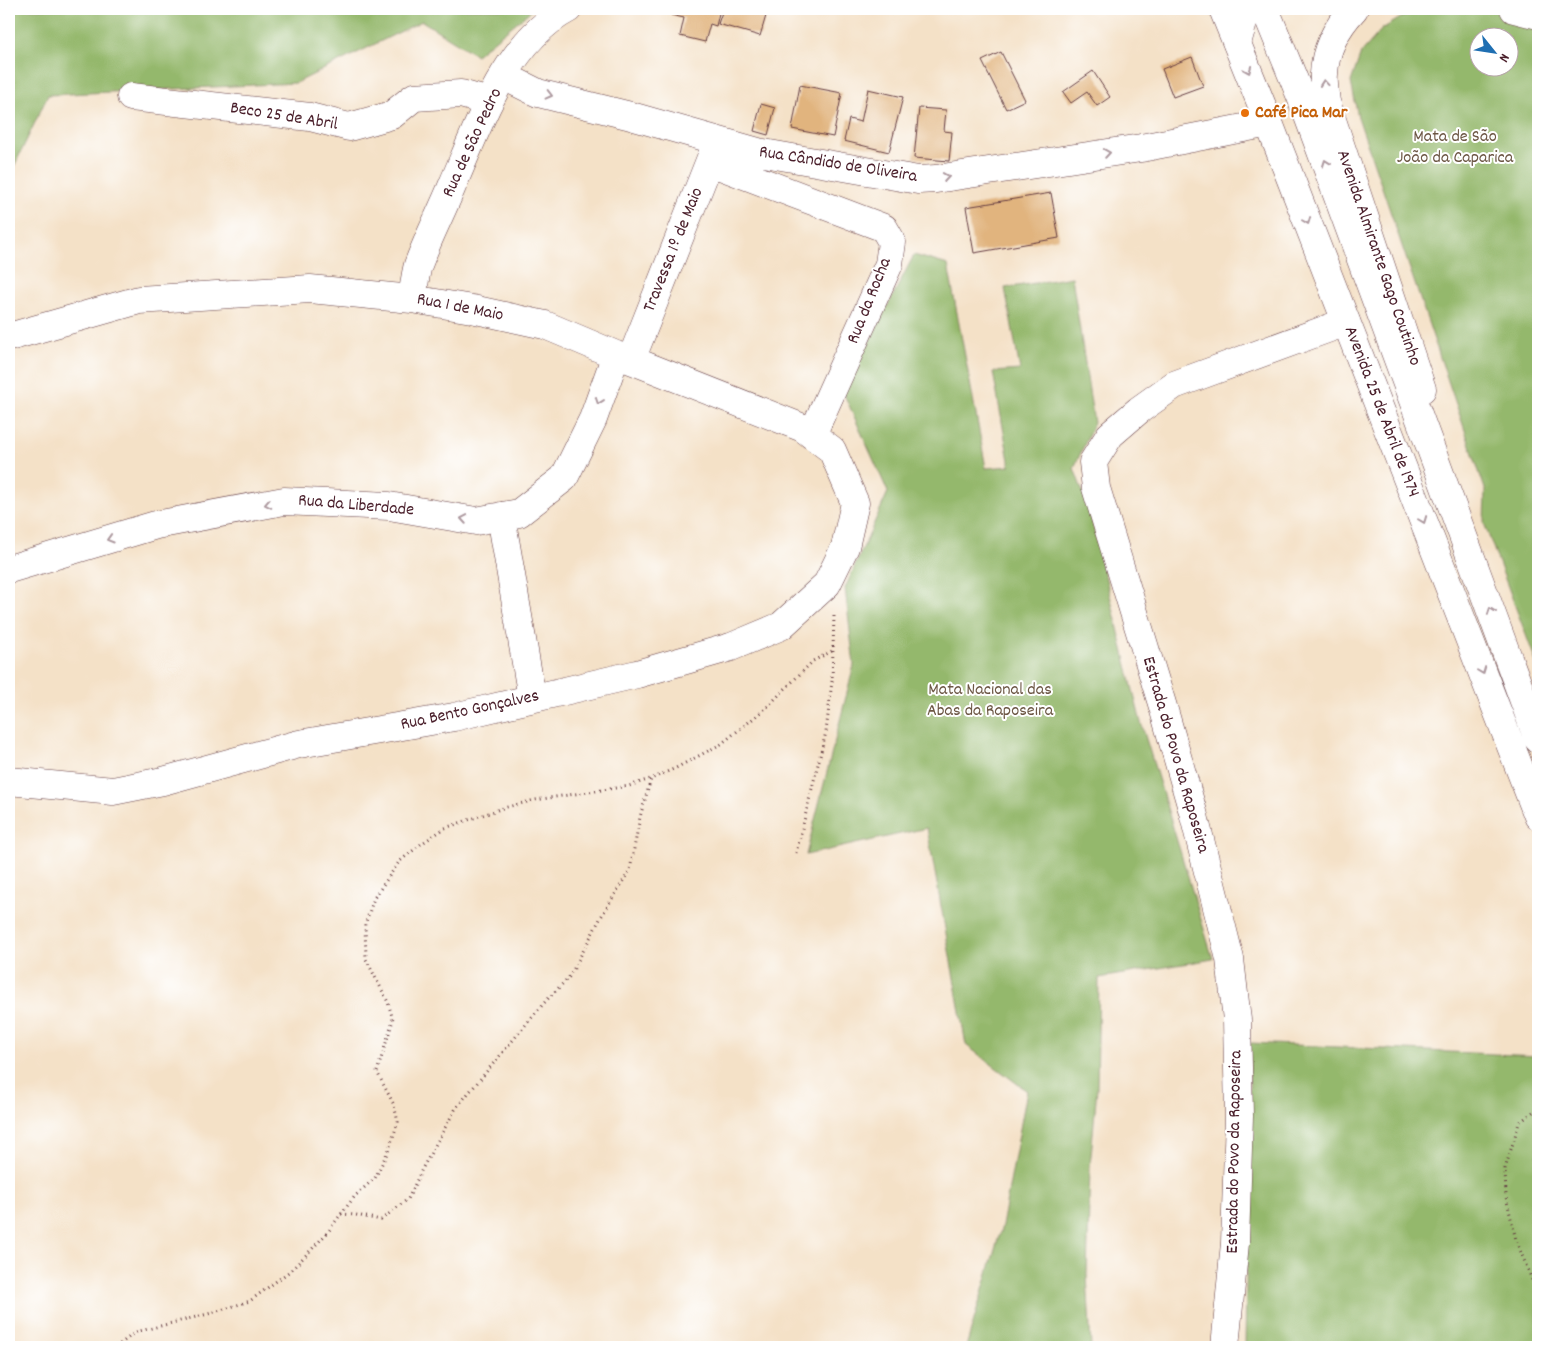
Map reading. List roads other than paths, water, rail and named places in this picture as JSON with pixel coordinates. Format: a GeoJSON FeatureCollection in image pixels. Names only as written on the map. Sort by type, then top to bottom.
{"type":"FeatureCollection","features":[{"type":"Feature","properties":{"kind":"street","name":"Rua de São Pedro"},"geometry":{"type":"LineString","coordinates":[[412,299],[418,267],[489,102],[504,76],[531,39],[547,22],[568,9]]}},
{"type":"Feature","properties":{"kind":"street","name":"Avenida 25 de Abril de 1974"},"geometry":{"type":"LineString","coordinates":[[1223,9],[1538,816]]}},
{"type":"Feature","properties":{"kind":"street"},"geometry":{"type":"LineString","coordinates":[[1237,43],[1246,9]]}},
{"type":"Feature","properties":{"kind":"street","name":"Avenida 25 de Abril de 1974"},"geometry":{"type":"LineString","coordinates":[[1265,9],[1301,97],[1538,739]]}},
{"type":"Feature","properties":{"kind":"street","name":"Avenida Almirante Gago Coutinho"},"geometry":{"type":"LineString","coordinates":[[1354,9],[1341,22],[1329,46],[1324,74],[1326,102],[1450,472],[1455,513]]}},
{"type":"Feature","properties":{"kind":"street"},"geometry":{"type":"LineString","coordinates":[[1514,9],[1538,15]]}},
{"type":"Feature","properties":{"kind":"street","name":"Rua Cândido de Oliveira"},"geometry":{"type":"LineString","coordinates":[[504,76],[538,93],[631,116],[714,151],[758,152],[918,180],[936,179],[1141,148],[1269,123]]}},
{"type":"Feature","properties":{"kind":"street","name":"Beco 25 de Abril"},"geometry":{"type":"LineString","coordinates":[[131,97],[310,117],[349,126],[392,115],[414,98],[461,94],[489,102]]}},
{"type":"Feature","properties":{"kind":"street","name":"Travessa 1º de Maio"},"geometry":{"type":"LineString","coordinates":[[623,358],[714,151]]}},
{"type":"Feature","properties":{"kind":"street","name":"Rua da Rocha"},"geometry":{"type":"LineString","coordinates":[[714,151],[884,228],[892,242],[889,264],[812,435]]}},
{"type":"Feature","properties":{"kind":"street","name":"Rua 1 de Maio"},"geometry":{"type":"LineString","coordinates":[[9,337],[139,300],[310,289],[412,299],[472,309],[545,325],[623,358],[803,428],[832,450],[855,503]]}},
{"type":"Feature","properties":{"kind":"street","name":"Estrada do Povo da Raposeira"},"geometry":{"type":"LineString","coordinates":[[1225,1347],[1234,1243],[1239,1116],[1237,1020],[1230,959],[1193,812],[1096,488],[1094,462],[1110,435],[1139,410],[1174,385],[1346,322]]}},
{"type":"Feature","properties":{"kind":"street","name":"Rua da Liberdade"},"geometry":{"type":"LineString","coordinates":[[9,569],[156,525],[284,501],[389,506],[476,521],[519,513],[564,478],[623,358]]}},
{"type":"Feature","properties":{"kind":"street","name":"Rua Bento Gonçalves"},"geometry":{"type":"LineString","coordinates":[[9,781],[113,791],[163,781],[299,744],[454,717],[637,674],[731,647],[781,626],[827,584],[845,546],[855,503]]}},
{"type":"Feature","properties":{"kind":"street"},"geometry":{"type":"LineString","coordinates":[[501,516],[532,698]]}},
{"type":"Feature","properties":{"kind":"place","name":"Café Pica Mar"},"geometry":{"type":"Point","coordinates":[1245,113]}},
{"type":"Feature","properties":{"kind":"park label","name":"Mata de São João da Caparica"},"geometry":{"type":"Point","coordinates":[1455,147]}},
{"type":"Feature","properties":{"kind":"park label","name":"Mata Nacional das Abas da Raposeira"},"geometry":{"type":"Point","coordinates":[990,700]}}]}
